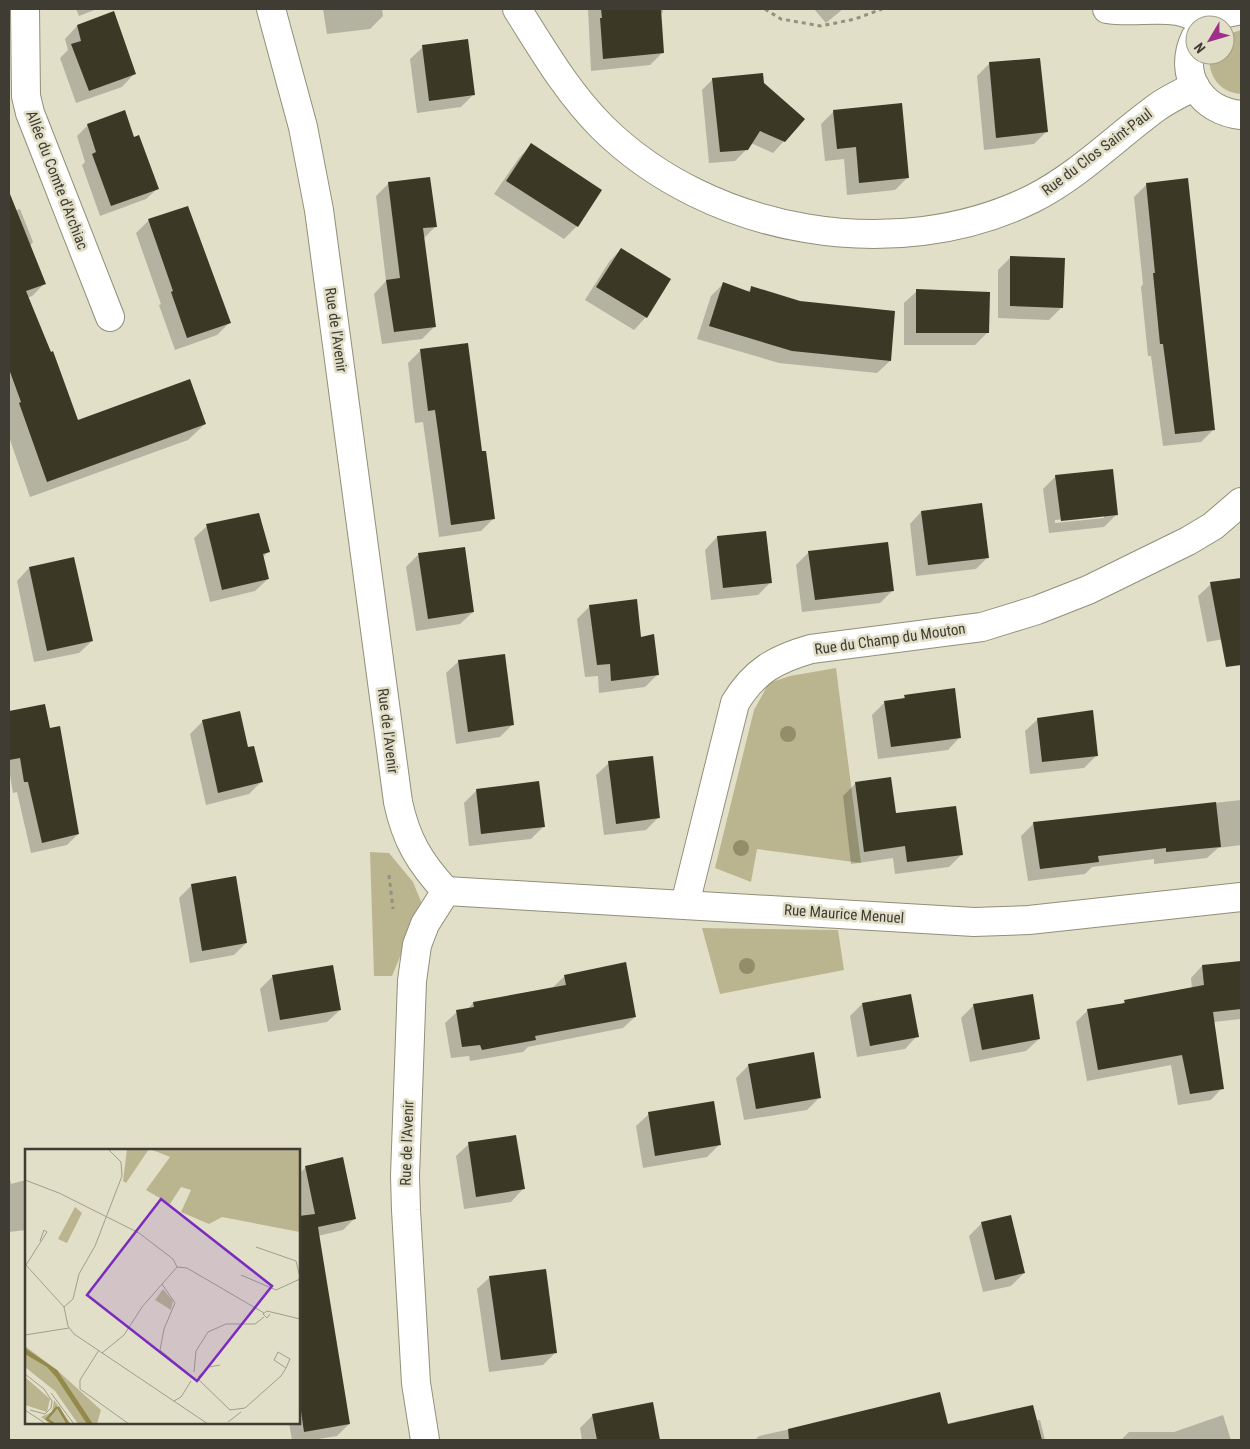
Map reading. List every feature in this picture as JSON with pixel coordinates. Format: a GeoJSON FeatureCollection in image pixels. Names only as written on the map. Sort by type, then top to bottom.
{"type":"FeatureCollection","features":[{"type":"Feature","properties":{"kind":"street","name":"Allée du Comte d'Archiac"},"geometry":{"type":"LineString","coordinates":[[24,9],[26,96],[30,113],[110,317]]}},
{"type":"Feature","properties":{"kind":"street","name":"Rue de l'Avenir"},"geometry":{"type":"LineString","coordinates":[[271,9],[303,127],[319,210],[402,824],[420,860],[446,890],[425,924],[417,945],[412,991],[405,1176],[416,1383],[425,1440]]}},
{"type":"Feature","properties":{"kind":"street","name":"Rue du Clos Saint-Paul"},"geometry":{"type":"LineString","coordinates":[[517,9],[568,87],[604,128],[628,148],[678,183],[730,208],[776,222],[816,230],[872,234],[908,232],[960,224],[1010,208],[1048,190],[1156,108],[1195,86]]}},
{"type":"Feature","properties":{"kind":"street"},"geometry":{"type":"LineString","coordinates":[[1107,9],[1166,10],[1199,15]]}},
{"type":"Feature","properties":{"kind":"street"},"geometry":{"type":"LineString","coordinates":[[1189,65],[1191,78],[1195,86],[1210,105],[1225,112],[1241,115]]}},
{"type":"Feature","properties":{"kind":"street","name":"Rue du Champ du Mouton"},"geometry":{"type":"LineString","coordinates":[[685,904],[735,702],[745,686],[757,675],[774,663],[811,649],[982,627],[1037,610],[1088,590],[1188,541],[1214,526],[1241,502]]}},
{"type":"Feature","properties":{"kind":"street","name":"Rue Maurice Menuel"},"geometry":{"type":"LineString","coordinates":[[446,890],[974,922],[1001,922],[1241,897]]}},
{"type":"Feature","properties":{"kind":"path"},"geometry":{"type":"LineString","coordinates":[[765,9],[781,20],[821,26],[855,19],[882,9]]}},
{"type":"Feature","properties":{"kind":"path"},"geometry":{"type":"LineString","coordinates":[[388,870],[394,916]]}},
{"type":"Feature","properties":{"kind":"shaded area"},"geometry":{"type":"Polygon","coordinates":[[[1241,30],[1241,94],[1227,90],[1216,82],[1210,65],[1235,65],[1235,32],[1241,30]]]}},
{"type":"Feature","properties":{"kind":"shaded area"},"geometry":{"type":"Polygon","coordinates":[[[836,668],[861,863],[757,849],[751,882],[715,868],[754,710],[769,683],[790,676],[836,668]]]}},
{"type":"Feature","properties":{"kind":"shaded area"},"geometry":{"type":"Polygon","coordinates":[[[370,852],[389,853],[413,882],[422,904],[392,976],[374,976],[370,852]]]}},
{"type":"Feature","properties":{"kind":"shaded area"},"geometry":{"type":"Polygon","coordinates":[[[702,928],[838,930],[844,970],[720,994],[702,928]]]}},
{"type":"Feature","properties":{"kind":"building"},"geometry":{"type":"Polygon","coordinates":[[[601,9],[661,9],[664,53],[603,59],[601,9]]]}},
{"type":"Feature","properties":{"kind":"building"},"geometry":{"type":"Polygon","coordinates":[[[114,11],[136,74],[89,91],[71,44],[81,41],[77,25],[114,11]]]}},
{"type":"Feature","properties":{"kind":"building"},"geometry":{"type":"Polygon","coordinates":[[[468,39],[475,95],[429,101],[422,45],[468,39]]]}},
{"type":"Feature","properties":{"kind":"building"},"geometry":{"type":"Polygon","coordinates":[[[1040,58],[1048,132],[996,138],[989,62],[1040,58]]]}},
{"type":"Feature","properties":{"kind":"building"},"geometry":{"type":"Polygon","coordinates":[[[763,73],[764,83],[805,119],[785,142],[760,131],[748,150],[720,152],[712,78],[763,73]]]}},
{"type":"Feature","properties":{"kind":"building"},"geometry":{"type":"Polygon","coordinates":[[[902,103],[909,178],[859,183],[856,147],[837,149],[833,110],[902,103]]]}},
{"type":"Feature","properties":{"kind":"building"},"geometry":{"type":"Polygon","coordinates":[[[125,110],[134,137],[139,135],[159,189],[111,206],[92,154],[96,152],[87,124],[125,110]]]}},
{"type":"Feature","properties":{"kind":"building"},"geometry":{"type":"Polygon","coordinates":[[[531,143],[602,190],[578,227],[506,181],[531,143]]]}},
{"type":"Feature","properties":{"kind":"building"},"geometry":{"type":"Polygon","coordinates":[[[430,177],[437,227],[423,228],[436,327],[394,332],[386,280],[400,278],[388,182],[430,177]]]}},
{"type":"Feature","properties":{"kind":"building"},"geometry":{"type":"Polygon","coordinates":[[[1188,178],[1215,430],[1175,434],[1163,344],[1160,344],[1146,183],[1188,178]]]}},
{"type":"Feature","properties":{"kind":"building"},"geometry":{"type":"Polygon","coordinates":[[[9,194],[46,284],[26,291],[51,352],[53,351],[78,420],[190,379],[206,424],[47,482],[9,369],[9,194]]]}},
{"type":"Feature","properties":{"kind":"building"},"geometry":{"type":"Polygon","coordinates":[[[188,206],[231,323],[187,338],[148,219],[188,206]]]}},
{"type":"Feature","properties":{"kind":"building"},"geometry":{"type":"Polygon","coordinates":[[[621,248],[671,279],[647,318],[596,287],[621,248]]]}},
{"type":"Feature","properties":{"kind":"building"},"geometry":{"type":"Polygon","coordinates":[[[1010,256],[1065,258],[1063,308],[1010,306],[1010,256]]]}},
{"type":"Feature","properties":{"kind":"building"},"geometry":{"type":"Polygon","coordinates":[[[723,282],[750,292],[751,286],[800,301],[895,311],[891,361],[792,351],[709,326],[723,282]]]}},
{"type":"Feature","properties":{"kind":"building"},"geometry":{"type":"Polygon","coordinates":[[[916,289],[990,292],[989,333],[916,333],[916,289]]]}},
{"type":"Feature","properties":{"kind":"building"},"geometry":{"type":"Polygon","coordinates":[[[468,343],[482,451],[486,451],[495,519],[451,525],[435,410],[428,411],[420,349],[468,343]]]}},
{"type":"Feature","properties":{"kind":"building"},"geometry":{"type":"Polygon","coordinates":[[[1113,469],[1118,515],[1061,521],[1055,475],[1113,469]]]}},
{"type":"Feature","properties":{"kind":"building"},"geometry":{"type":"Polygon","coordinates":[[[982,503],[989,558],[928,565],[921,511],[982,503]]]}},
{"type":"Feature","properties":{"kind":"building"},"geometry":{"type":"Polygon","coordinates":[[[259,513],[270,552],[263,554],[269,579],[222,590],[206,524],[259,513]]]}},
{"type":"Feature","properties":{"kind":"building"},"geometry":{"type":"Polygon","coordinates":[[[766,531],[772,583],[723,588],[717,536],[766,531]]]}},
{"type":"Feature","properties":{"kind":"building"},"geometry":{"type":"Polygon","coordinates":[[[888,542],[894,591],[815,600],[808,551],[888,542]]]}},
{"type":"Feature","properties":{"kind":"building"},"geometry":{"type":"Polygon","coordinates":[[[465,547],[474,612],[428,619],[418,553],[465,547]]]}},
{"type":"Feature","properties":{"kind":"building"},"geometry":{"type":"Polygon","coordinates":[[[74,557],[93,641],[47,651],[29,567],[74,557]]]}},
{"type":"Feature","properties":{"kind":"building"},"geometry":{"type":"Polygon","coordinates":[[[1241,578],[1241,665],[1226,667],[1210,582],[1241,578]]]}},
{"type":"Feature","properties":{"kind":"building"},"geometry":{"type":"Polygon","coordinates":[[[637,599],[641,637],[654,634],[659,675],[611,681],[610,664],[597,665],[589,605],[637,599]]]}},
{"type":"Feature","properties":{"kind":"building"},"geometry":{"type":"Polygon","coordinates":[[[505,654],[514,725],[468,732],[458,660],[505,654]]]}},
{"type":"Feature","properties":{"kind":"building"},"geometry":{"type":"Polygon","coordinates":[[[955,688],[961,738],[891,747],[884,701],[905,698],[904,695],[955,688]]]}},
{"type":"Feature","properties":{"kind":"building"},"geometry":{"type":"Polygon","coordinates":[[[45,704],[50,728],[60,726],[79,834],[42,843],[28,782],[24,782],[20,758],[9,760],[9,711],[45,704]]]}},
{"type":"Feature","properties":{"kind":"building"},"geometry":{"type":"Polygon","coordinates":[[[1093,710],[1098,756],[1042,762],[1037,718],[1093,710]]]}},
{"type":"Feature","properties":{"kind":"building"},"geometry":{"type":"Polygon","coordinates":[[[240,711],[248,747],[254,746],[263,782],[218,793],[202,720],[240,711]]]}},
{"type":"Feature","properties":{"kind":"building"},"geometry":{"type":"Polygon","coordinates":[[[653,756],[660,818],[616,824],[608,761],[653,756]]]}},
{"type":"Feature","properties":{"kind":"building"},"geometry":{"type":"Polygon","coordinates":[[[891,777],[896,813],[956,806],[963,855],[907,862],[905,846],[864,852],[855,782],[891,777]]]}},
{"type":"Feature","properties":{"kind":"building"},"geometry":{"type":"Polygon","coordinates":[[[539,781],[545,827],[481,834],[476,789],[539,781]]]}},
{"type":"Feature","properties":{"kind":"building"},"geometry":{"type":"Polygon","coordinates":[[[1216,802],[1221,847],[1166,852],[1166,848],[1098,856],[1099,862],[1040,869],[1033,822],[1216,802]]]}},
{"type":"Feature","properties":{"kind":"building"},"geometry":{"type":"Polygon","coordinates":[[[236,876],[247,943],[202,951],[191,884],[236,876]]]}},
{"type":"Feature","properties":{"kind":"building"},"geometry":{"type":"Polygon","coordinates":[[[1241,961],[1241,1009],[1213,1012],[1224,1089],[1190,1094],[1182,1055],[1098,1070],[1087,1009],[1125,1003],[1124,1000],[1204,985],[1202,965],[1241,961]]]}},
{"type":"Feature","properties":{"kind":"building"},"geometry":{"type":"Polygon","coordinates":[[[626,962],[636,1017],[535,1036],[536,1040],[482,1050],[480,1045],[462,1047],[456,1010],[474,1007],[473,1002],[566,985],[564,975],[626,962]]]}},
{"type":"Feature","properties":{"kind":"building"},"geometry":{"type":"Polygon","coordinates":[[[333,965],[341,1010],[280,1020],[272,975],[333,965]]]}},
{"type":"Feature","properties":{"kind":"building"},"geometry":{"type":"Polygon","coordinates":[[[911,994],[919,1037],[870,1046],[862,1003],[911,994]]]}},
{"type":"Feature","properties":{"kind":"building"},"geometry":{"type":"Polygon","coordinates":[[[1033,994],[1040,1039],[982,1050],[973,1004],[1033,994]]]}},
{"type":"Feature","properties":{"kind":"building"},"geometry":{"type":"Polygon","coordinates":[[[814,1052],[821,1098],[756,1109],[748,1064],[814,1052]]]}},
{"type":"Feature","properties":{"kind":"building"},"geometry":{"type":"Polygon","coordinates":[[[714,1101],[721,1145],[655,1156],[648,1112],[714,1101]]]}},
{"type":"Feature","properties":{"kind":"building"},"geometry":{"type":"Polygon","coordinates":[[[516,1135],[525,1189],[476,1197],[468,1142],[516,1135]]]}},
{"type":"Feature","properties":{"kind":"building"},"geometry":{"type":"Polygon","coordinates":[[[343,1157],[356,1219],[318,1227],[350,1424],[304,1432],[300,1404],[300,1216],[315,1214],[305,1166],[343,1157]]]}},
{"type":"Feature","properties":{"kind":"building"},"geometry":{"type":"Polygon","coordinates":[[[1011,1215],[1025,1273],[995,1280],[981,1222],[1011,1215]]]}},
{"type":"Feature","properties":{"kind":"building"},"geometry":{"type":"Polygon","coordinates":[[[546,1269],[557,1353],[501,1360],[489,1276],[546,1269]]]}},
{"type":"Feature","properties":{"kind":"building"},"geometry":{"type":"Polygon","coordinates":[[[940,1392],[948,1424],[1033,1405],[1042,1440],[789,1440],[788,1429],[940,1392]]]}},
{"type":"Feature","properties":{"kind":"building"},"geometry":{"type":"Polygon","coordinates":[[[653,1402],[660,1440],[597,1440],[592,1414],[653,1402]]]}}]}
